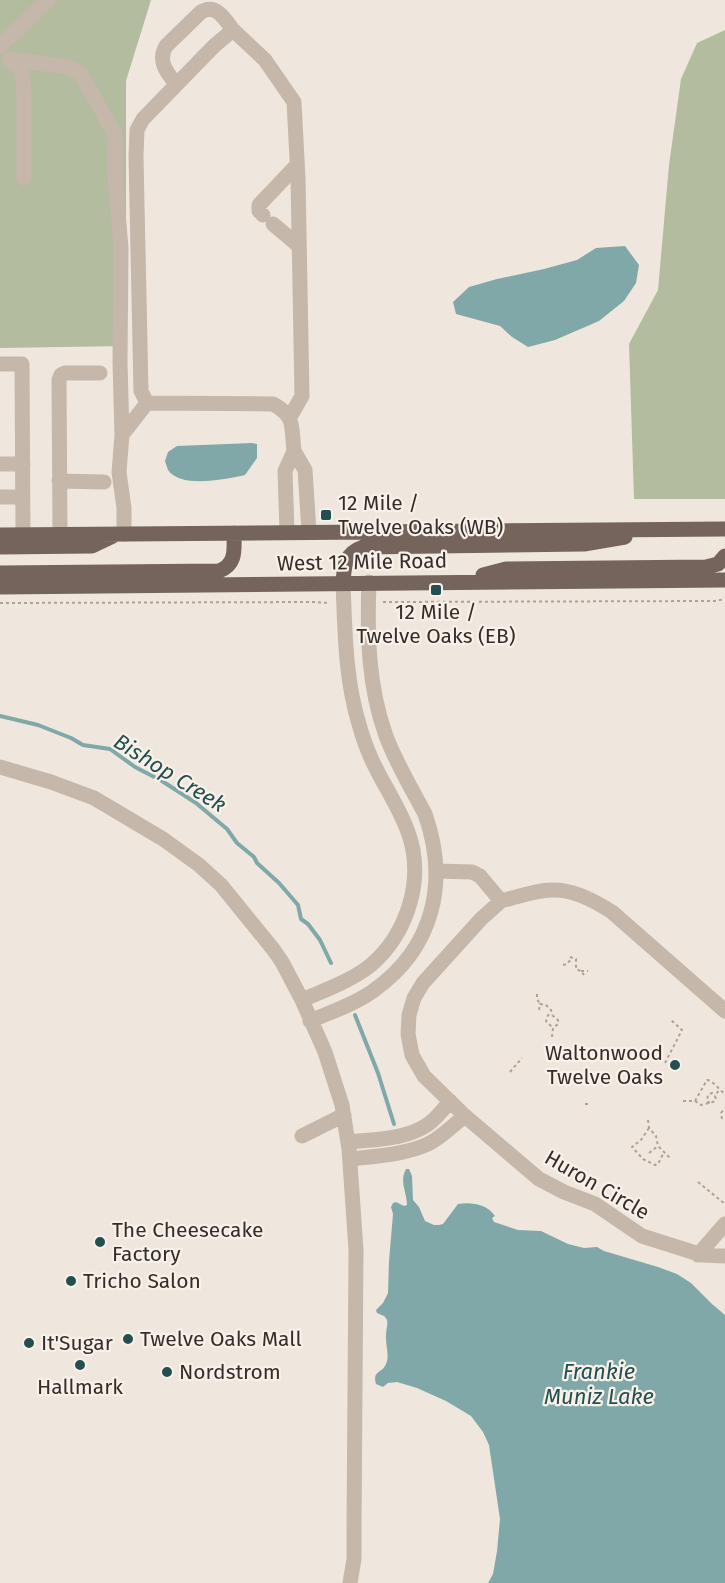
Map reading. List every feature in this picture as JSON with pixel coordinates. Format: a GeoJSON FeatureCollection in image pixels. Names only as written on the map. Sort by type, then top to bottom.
{"type":"FeatureCollection","features":[{"type":"Feature","properties":{"kind":"main road"},"geometry":{"type":"LineString","coordinates":[[343,583],[348,557],[352,552],[363,547],[584,544],[666,529]]}},
{"type":"Feature","properties":{"kind":"main road","name":"West 12 Mile Road"},"geometry":{"type":"LineString","coordinates":[[0,535],[725,529]]}},
{"type":"Feature","properties":{"kind":"main road"},"geometry":{"type":"LineString","coordinates":[[0,573],[219,571],[229,566],[232,561],[234,533]]}},
{"type":"Feature","properties":{"kind":"main road"},"geometry":{"type":"LineString","coordinates":[[0,547],[92,546],[121,534]]}},
{"type":"Feature","properties":{"kind":"main road"},"geometry":{"type":"LineString","coordinates":[[459,581],[506,569],[706,567],[717,564],[725,556]]}},
{"type":"Feature","properties":{"kind":"main road","name":"West 12 Mile Road"},"geometry":{"type":"LineString","coordinates":[[0,587],[725,580]]}},
{"type":"Feature","properties":{"kind":"street"},"geometry":{"type":"LineString","coordinates":[[0,46],[48,0]]}},
{"type":"Feature","properties":{"kind":"street"},"geometry":{"type":"LineString","coordinates":[[176,84],[166,71],[162,52],[165,46],[207,9],[217,11],[233,30],[265,60],[294,102],[302,396],[290,417]]}},
{"type":"Feature","properties":{"kind":"street"},"geometry":{"type":"LineString","coordinates":[[147,403],[141,391],[137,220],[138,130],[143,119],[176,84],[233,30]]}},
{"type":"Feature","properties":{"kind":"street"},"geometry":{"type":"LineString","coordinates":[[5,57],[22,71],[24,178]]}},
{"type":"Feature","properties":{"kind":"street"},"geometry":{"type":"LineString","coordinates":[[5,57],[67,67],[80,73],[115,134],[115,176],[121,248],[122,435],[119,472],[124,508],[121,534]]}},
{"type":"Feature","properties":{"kind":"street"},"geometry":{"type":"LineString","coordinates":[[297,165],[259,205],[259,211],[299,246]]}},
{"type":"Feature","properties":{"kind":"street"},"geometry":{"type":"LineString","coordinates":[[0,364],[22,364],[23,535]]}},
{"type":"Feature","properties":{"kind":"street"},"geometry":{"type":"LineString","coordinates":[[60,534],[59,380],[64,373],[99,373]]}},
{"type":"Feature","properties":{"kind":"street"},"geometry":{"type":"LineString","coordinates":[[122,435],[147,403]]}},
{"type":"Feature","properties":{"kind":"street"},"geometry":{"type":"LineString","coordinates":[[147,403],[273,404],[285,410],[290,417],[294,451],[305,470],[309,532]]}},
{"type":"Feature","properties":{"kind":"street"},"geometry":{"type":"LineString","coordinates":[[287,532],[285,471],[294,451]]}},
{"type":"Feature","properties":{"kind":"street"},"geometry":{"type":"LineString","coordinates":[[0,464],[23,464]]}},
{"type":"Feature","properties":{"kind":"street"},"geometry":{"type":"LineString","coordinates":[[59,481],[104,482]]}},
{"type":"Feature","properties":{"kind":"street"},"geometry":{"type":"LineString","coordinates":[[0,497],[23,497]]}},
{"type":"Feature","properties":{"kind":"street"},"geometry":{"type":"LineString","coordinates":[[310,1021],[372,992],[399,968],[414,949],[427,923],[437,885],[432,835],[426,814],[392,752],[375,700],[368,640],[369,582]]}},
{"type":"Feature","properties":{"kind":"street"},"geometry":{"type":"LineString","coordinates":[[302,1000],[357,975],[380,956],[395,936],[406,915],[414,882],[414,861],[410,839],[403,819],[370,757],[354,706],[349,678],[343,583]]}},
{"type":"Feature","properties":{"kind":"street"},"geometry":{"type":"LineString","coordinates":[[0,767],[94,798],[164,839],[200,865],[221,885],[282,962],[325,1052],[344,1115],[350,1159],[356,1250],[354,1559],[350,1583]]}},
{"type":"Feature","properties":{"kind":"street"},"geometry":{"type":"LineString","coordinates":[[437,871],[472,872],[480,876],[501,901]]}},
{"type":"Feature","properties":{"kind":"street","name":"Huron Circle"},"geometry":{"type":"LineString","coordinates":[[725,1011],[612,912],[593,900],[565,891],[541,891],[501,901],[481,919],[423,983],[414,998],[409,1015],[408,1034],[412,1055],[424,1076],[465,1116],[539,1179],[595,1204],[642,1236],[698,1254],[725,1256]]}},
{"type":"Feature","properties":{"kind":"street"},"geometry":{"type":"LineString","coordinates":[[348,1142],[401,1136],[416,1131],[428,1124],[450,1101]]}},
{"type":"Feature","properties":{"kind":"street"},"geometry":{"type":"LineString","coordinates":[[303,1136],[344,1115]]}},
{"type":"Feature","properties":{"kind":"street"},"geometry":{"type":"LineString","coordinates":[[350,1159],[405,1151],[428,1144],[465,1116]]}},
{"type":"Feature","properties":{"kind":"street"},"geometry":{"type":"LineString","coordinates":[[698,1254],[725,1224]]}},
{"type":"Feature","properties":{"kind":"path"},"geometry":{"type":"LineString","coordinates":[[563,965],[567,964],[571,958],[576,959],[576,969],[584,975]]}},
{"type":"Feature","properties":{"kind":"path"},"geometry":{"type":"LineString","coordinates":[[580,971],[588,970]]}},
{"type":"Feature","properties":{"kind":"path"},"geometry":{"type":"LineString","coordinates":[[537,994],[539,1010]]}},
{"type":"Feature","properties":{"kind":"path"},"geometry":{"type":"LineString","coordinates":[[540,1004],[546,1005],[558,1020],[558,1024],[553,1028],[552,1037]]}},
{"type":"Feature","properties":{"kind":"path"},"geometry":{"type":"LineString","coordinates":[[552,1015],[548,1015],[546,1021],[553,1028]]}},
{"type":"Feature","properties":{"kind":"path"},"geometry":{"type":"LineString","coordinates":[[665,1063],[682,1030],[671,1020]]}},
{"type":"Feature","properties":{"kind":"path"},"geometry":{"type":"LineString","coordinates":[[510,1072],[522,1058]]}},
{"type":"Feature","properties":{"kind":"path"},"geometry":{"type":"LineString","coordinates":[[695,1101],[707,1080],[713,1082],[725,1094]]}},
{"type":"Feature","properties":{"kind":"path"},"geometry":{"type":"LineString","coordinates":[[683,1101],[695,1101],[701,1105],[710,1103],[716,1099],[715,1096],[719,1090]]}},
{"type":"Feature","properties":{"kind":"path"},"geometry":{"type":"LineString","coordinates":[[710,1103],[707,1101],[708,1095],[715,1096]]}},
{"type":"Feature","properties":{"kind":"path"},"geometry":{"type":"LineString","coordinates":[[585,1104],[590,1104]]}},
{"type":"Feature","properties":{"kind":"path"},"geometry":{"type":"LineString","coordinates":[[722,1119],[721,1113],[725,1108]]}},
{"type":"Feature","properties":{"kind":"path"},"geometry":{"type":"LineString","coordinates":[[648,1120],[649,1128],[656,1136],[658,1146],[671,1159]]}},
{"type":"Feature","properties":{"kind":"path"},"geometry":{"type":"LineString","coordinates":[[649,1128],[641,1140],[632,1147],[643,1159],[655,1165],[658,1164],[664,1152]]}},
{"type":"Feature","properties":{"kind":"path"},"geometry":{"type":"LineString","coordinates":[[649,1153],[658,1146]]}},
{"type":"Feature","properties":{"kind":"path"},"geometry":{"type":"LineString","coordinates":[[698,1182],[725,1204]]}},
{"type":"Feature","properties":{"kind":"green space"},"geometry":{"type":"Polygon","coordinates":[[[0,0],[151,0],[126,81],[126,346],[0,348],[0,0]]]}},
{"type":"Feature","properties":{"kind":"green space"},"geometry":{"type":"Polygon","coordinates":[[[725,30],[725,499],[634,499],[629,344],[658,290],[669,165],[681,79],[697,43],[725,30]]]}},
{"type":"Feature","properties":{"kind":"water"},"geometry":{"type":"Polygon","coordinates":[[[625,246],[639,265],[636,283],[624,301],[599,321],[555,340],[528,347],[500,326],[456,314],[453,302],[469,287],[577,260],[596,248],[625,246]]]}},
{"type":"Feature","properties":{"kind":"water"},"geometry":{"type":"Polygon","coordinates":[[[257,444],[257,458],[245,475],[237,477],[204,481],[183,479],[174,476],[168,470],[165,461],[168,452],[177,446],[257,444]]]}},
{"type":"Feature","properties":{"kind":"water","name":"Frankie Muniz Lake"},"geometry":{"type":"Polygon","coordinates":[[[406,1169],[409,1169],[412,1176],[413,1200],[425,1221],[434,1225],[443,1224],[458,1204],[478,1205],[492,1212],[495,1216],[492,1218],[494,1222],[518,1230],[541,1231],[568,1244],[584,1248],[597,1247],[677,1274],[691,1283],[725,1315],[725,1583],[488,1583],[493,1574],[500,1519],[489,1445],[483,1432],[471,1416],[446,1401],[397,1382],[388,1383],[383,1387],[376,1384],[375,1380],[376,1374],[384,1367],[388,1357],[387,1320],[376,1310],[388,1293],[393,1214],[391,1207],[396,1202],[407,1205],[403,1183],[406,1169]]]}},
{"type":"Feature","properties":{"kind":"waterway","name":"Bishop Creek"},"geometry":{"type":"LineString","coordinates":[[0,716],[38,725],[83,745],[110,749],[135,767],[196,803],[227,829],[237,843],[254,857],[257,863],[298,905],[301,919],[308,924],[320,940],[331,963]]}},
{"type":"Feature","properties":{"kind":"waterway","name":"Bishop Creek"},"geometry":{"type":"LineString","coordinates":[[355,1015],[378,1073],[394,1124]]}},
{"type":"Feature","properties":{"kind":"place","name":"12 Mile / Twelve Oaks (WB)"},"geometry":{"type":"Point","coordinates":[326,515]}},
{"type":"Feature","properties":{"kind":"place","name":"12 Mile / Twelve Oaks (EB)"},"geometry":{"type":"Point","coordinates":[436,590]}},
{"type":"Feature","properties":{"kind":"place","name":"Waltonwood Twelve Oaks"},"geometry":{"type":"Point","coordinates":[675,1065]}},
{"type":"Feature","properties":{"kind":"place","name":"The Cheesecake Factory"},"geometry":{"type":"Point","coordinates":[100,1242]}},
{"type":"Feature","properties":{"kind":"place","name":"Tricho Salon"},"geometry":{"type":"Point","coordinates":[71,1281]}},
{"type":"Feature","properties":{"kind":"place","name":"Twelve Oaks Mall"},"geometry":{"type":"Point","coordinates":[128,1339]}},
{"type":"Feature","properties":{"kind":"place","name":"It'Sugar"},"geometry":{"type":"Point","coordinates":[29,1343]}},
{"type":"Feature","properties":{"kind":"place","name":"Hallmark"},"geometry":{"type":"Point","coordinates":[80,1365]}},
{"type":"Feature","properties":{"kind":"place","name":"Nordstrom"},"geometry":{"type":"Point","coordinates":[167,1372]}}]}
